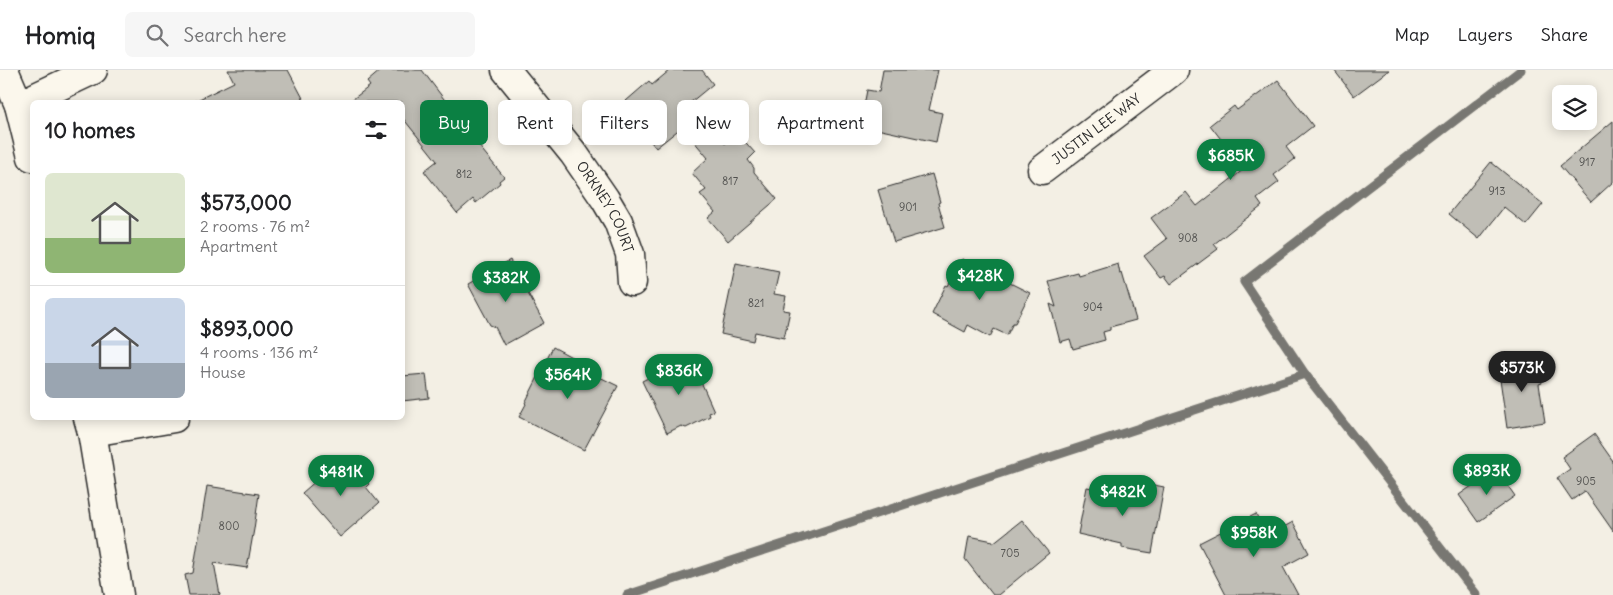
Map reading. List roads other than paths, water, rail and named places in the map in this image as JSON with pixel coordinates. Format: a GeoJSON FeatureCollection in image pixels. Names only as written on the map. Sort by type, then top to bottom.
{"type":"FeatureCollection","features":[{"type":"Feature","properties":{"kind":"street"},"geometry":{"type":"LineString","coordinates":[[4,70],[19,105],[30,149]]}},
{"type":"Feature","properties":{"kind":"street"},"geometry":{"type":"LineString","coordinates":[[19,105],[93,70]]}},
{"type":"Feature","properties":{"kind":"street","name":"ORKNEY COURT"},"geometry":{"type":"LineString","coordinates":[[506,70],[574,154],[605,198],[618,221],[630,254],[632,282]]}},
{"type":"Feature","properties":{"kind":"street","name":"JUSTIN LEE WAY"},"geometry":{"type":"LineString","coordinates":[[1042,170],[1174,70]]}},
{"type":"Feature","properties":{"kind":"street"},"geometry":{"type":"LineString","coordinates":[[119,595],[90,425],[150,420]]}},
{"type":"Feature","properties":{"kind":"waterway"},"geometry":{"type":"LineString","coordinates":[[1477,595],[1305,374],[1244,282],[1521,70]]}},
{"type":"Feature","properties":{"kind":"waterway"},"geometry":{"type":"LineString","coordinates":[[627,595],[1305,374]]}}]}
